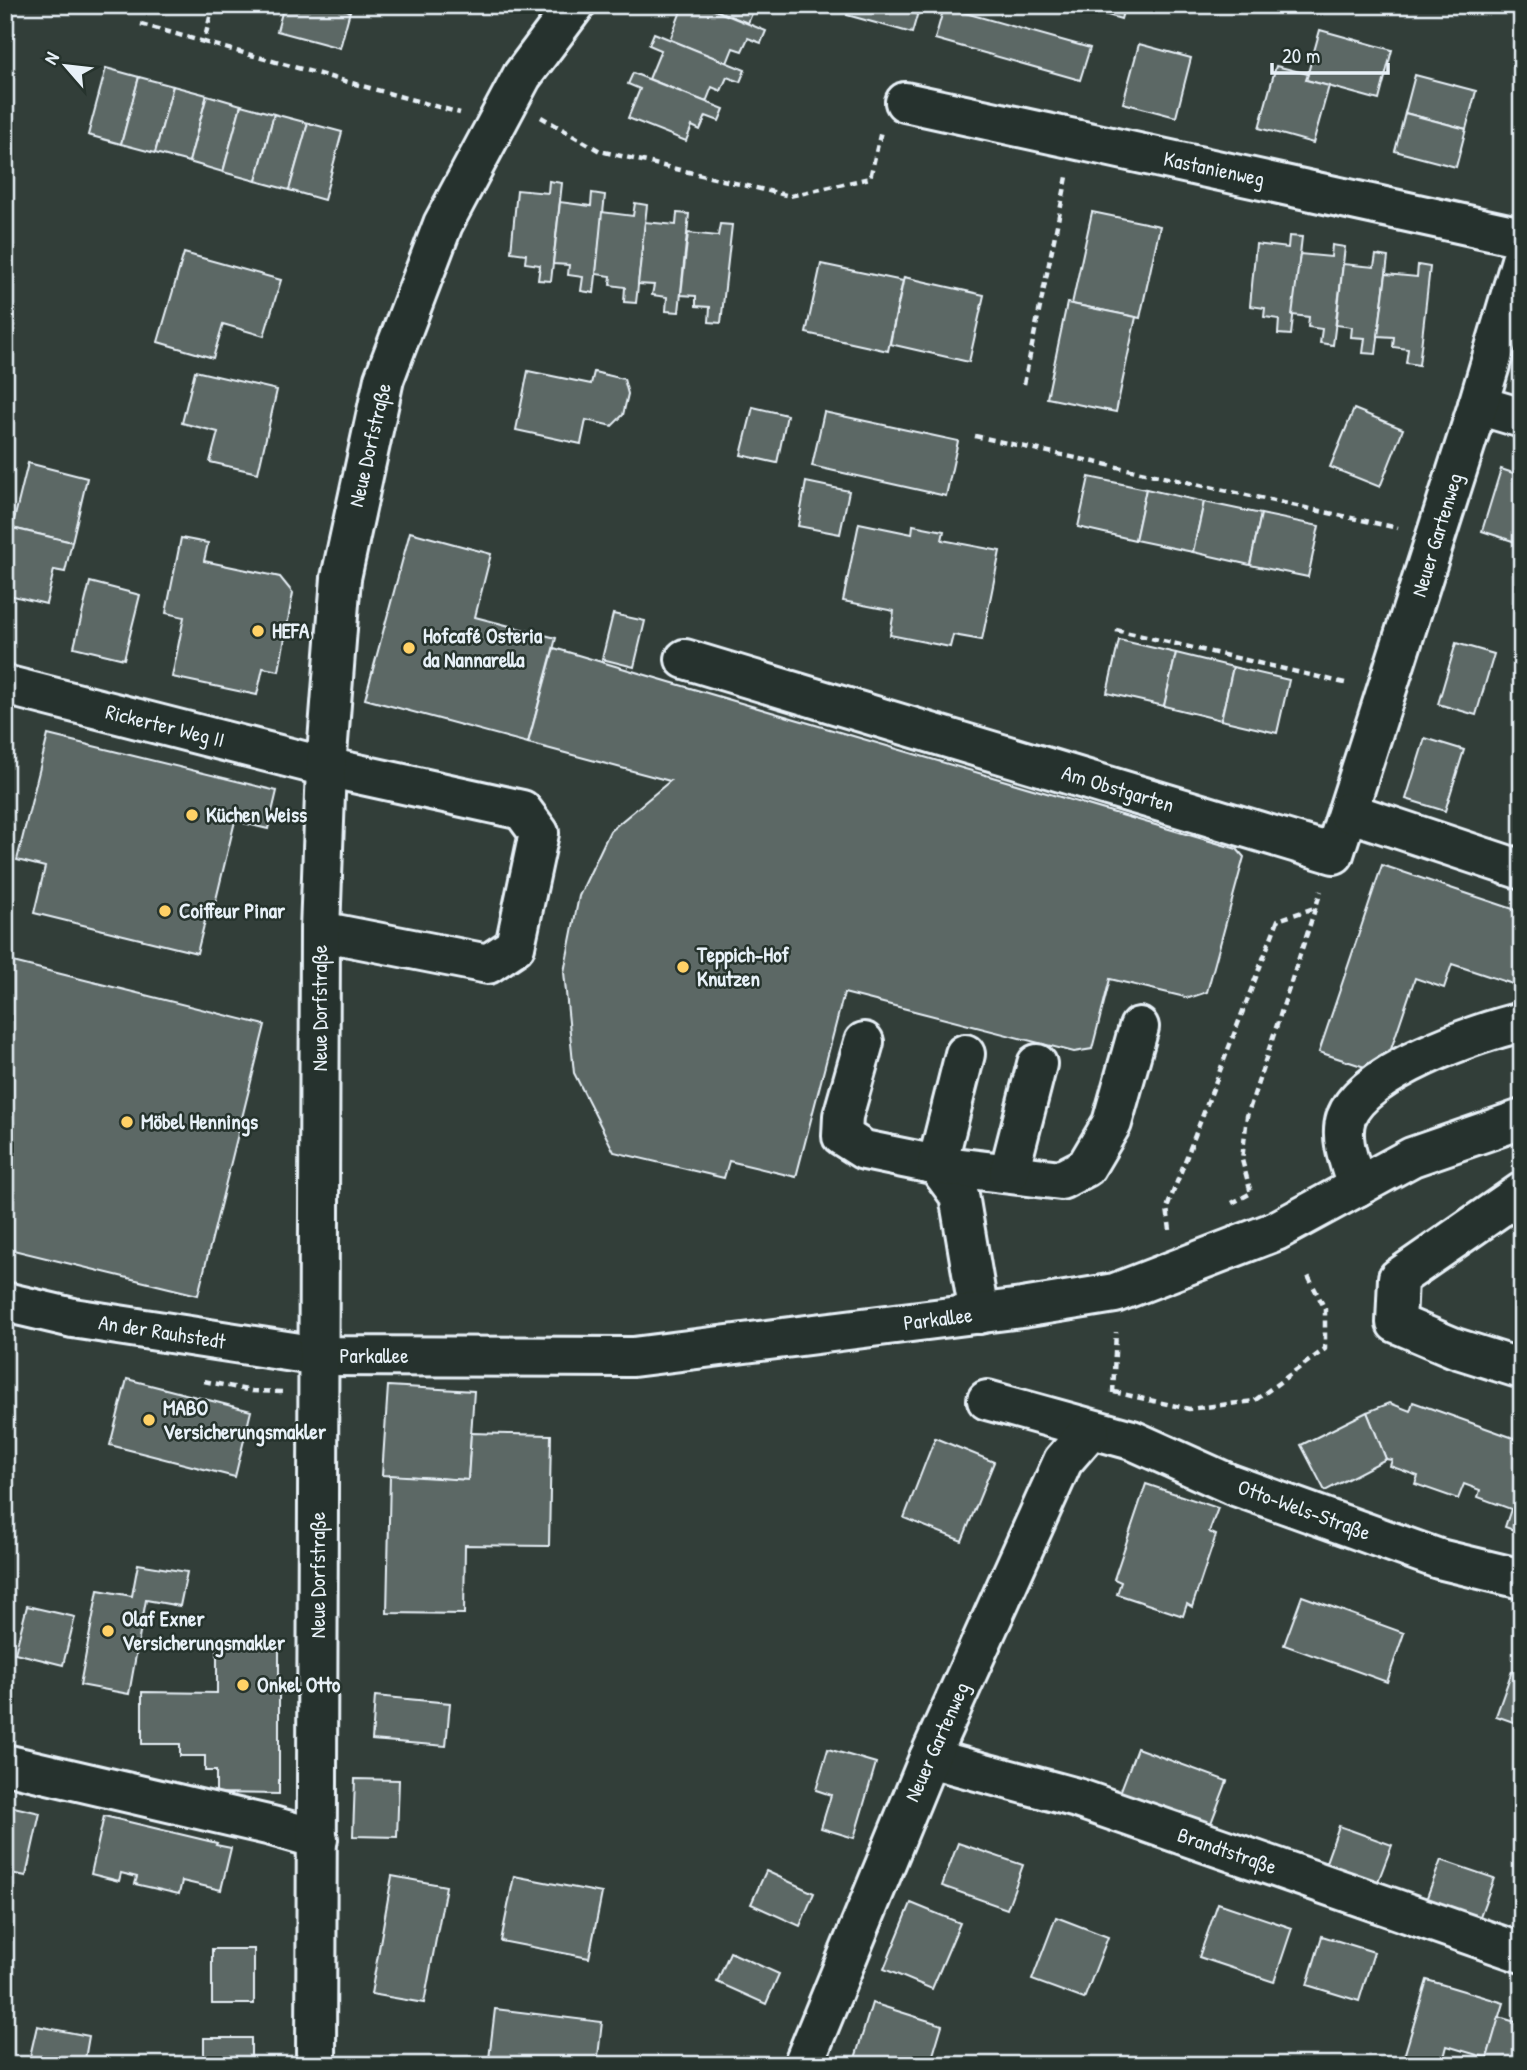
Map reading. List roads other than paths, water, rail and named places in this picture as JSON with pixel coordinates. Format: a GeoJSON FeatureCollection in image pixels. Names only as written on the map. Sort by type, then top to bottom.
{"type":"FeatureCollection","features":[{"type":"Feature","properties":{"kind":"street","name":"Neue Dorfstraße"},"geometry":{"type":"LineString","coordinates":[[316,2065],[320,931],[326,767],[341,578],[384,379],[443,224],[522,76],[575,5]]}},
{"type":"Feature","properties":{"kind":"street","name":"Kastanienweg"},"geometry":{"type":"LineString","coordinates":[[905,102],[1522,236]]}},
{"type":"Feature","properties":{"kind":"street","name":"Neuer Gartenweg"},"geometry":{"type":"LineString","coordinates":[[1348,812],[1437,536],[1522,257]]}},
{"type":"Feature","properties":{"kind":"street"},"geometry":{"type":"LineString","coordinates":[[1478,405],[1522,418]]}},
{"type":"Feature","properties":{"kind":"street","name":"Am Obstgarten"},"geometry":{"type":"LineString","coordinates":[[685,659],[1334,854],[1348,812]]}},
{"type":"Feature","properties":{"kind":"street","name":"Rickerter Weg II"},"geometry":{"type":"LineString","coordinates":[[5,685],[326,767],[523,810],[539,832],[515,946],[488,964],[320,931]]}},
{"type":"Feature","properties":{"kind":"street"},"geometry":{"type":"LineString","coordinates":[[1348,812],[1522,870]]}},
{"type":"Feature","properties":{"kind":"street"},"geometry":{"type":"LineString","coordinates":[[1357,1187],[1344,1130],[1346,1118],[1359,1099],[1412,1062],[1459,1042],[1522,1022]]}},
{"type":"Feature","properties":{"kind":"street"},"geometry":{"type":"LineString","coordinates":[[864,1042],[843,1116],[842,1136],[864,1150],[937,1165],[1061,1180],[1086,1167],[1112,1123],[1139,1027]]}},
{"type":"Feature","properties":{"kind":"street"},"geometry":{"type":"LineString","coordinates":[[937,1165],[965,1054]]}},
{"type":"Feature","properties":{"kind":"street"},"geometry":{"type":"LineString","coordinates":[[1009,1173],[1037,1064]]}},
{"type":"Feature","properties":{"kind":"street","name":"Parkallee"},"geometry":{"type":"LineString","coordinates":[[319,1356],[633,1357],[979,1314],[1115,1293],[1276,1231],[1412,1157],[1521,1121]]}},
{"type":"Feature","properties":{"kind":"street"},"geometry":{"type":"LineString","coordinates":[[937,1165],[959,1195],[979,1314]]}},
{"type":"Feature","properties":{"kind":"street"},"geometry":{"type":"LineString","coordinates":[[1522,1192],[1398,1278],[1395,1323],[1455,1348],[1522,1369]]}},
{"type":"Feature","properties":{"kind":"street","name":"An der Rauhstedt"},"geometry":{"type":"LineString","coordinates":[[5,1302],[73,1318],[319,1356]]}},
{"type":"Feature","properties":{"kind":"street","name":"Otto-Wels-Straße"},"geometry":{"type":"LineString","coordinates":[[987,1400],[1132,1440],[1230,1484],[1439,1559],[1522,1579]]}},
{"type":"Feature","properties":{"kind":"street","name":"Neuer Gartenweg"},"geometry":{"type":"LineString","coordinates":[[803,2065],[929,1758],[1063,1461],[1090,1430]]}},
{"type":"Feature","properties":{"kind":"street","name":"Brandtstraße"},"geometry":{"type":"LineString","coordinates":[[929,1758],[1077,1798],[1522,1953]]}},
{"type":"Feature","properties":{"kind":"street"},"geometry":{"type":"LineString","coordinates":[[5,1764],[318,1839]]}},
{"type":"Feature","properties":{"kind":"place","name":"HEFA"},"geometry":{"type":"Point","coordinates":[258,631]}},
{"type":"Feature","properties":{"kind":"place","name":"Hofcafé Osteria da Nannarella"},"geometry":{"type":"Point","coordinates":[409,648]}},
{"type":"Feature","properties":{"kind":"place","name":"Küchen Weiss"},"geometry":{"type":"Point","coordinates":[192,815]}},
{"type":"Feature","properties":{"kind":"place","name":"Coiffeur Pinar"},"geometry":{"type":"Point","coordinates":[165,911]}},
{"type":"Feature","properties":{"kind":"place","name":"Teppich-Hof Knutzen"},"geometry":{"type":"Point","coordinates":[683,967]}},
{"type":"Feature","properties":{"kind":"place","name":"Möbel Hennings"},"geometry":{"type":"Point","coordinates":[127,1122]}},
{"type":"Feature","properties":{"kind":"place","name":"MABO Versicherungsmakler"},"geometry":{"type":"Point","coordinates":[149,1420]}},
{"type":"Feature","properties":{"kind":"place","name":"Olaf Exner Versicherungsmakler"},"geometry":{"type":"Point","coordinates":[108,1631]}},
{"type":"Feature","properties":{"kind":"place","name":"Onkel Otto"},"geometry":{"type":"Point","coordinates":[243,1685]}}]}
